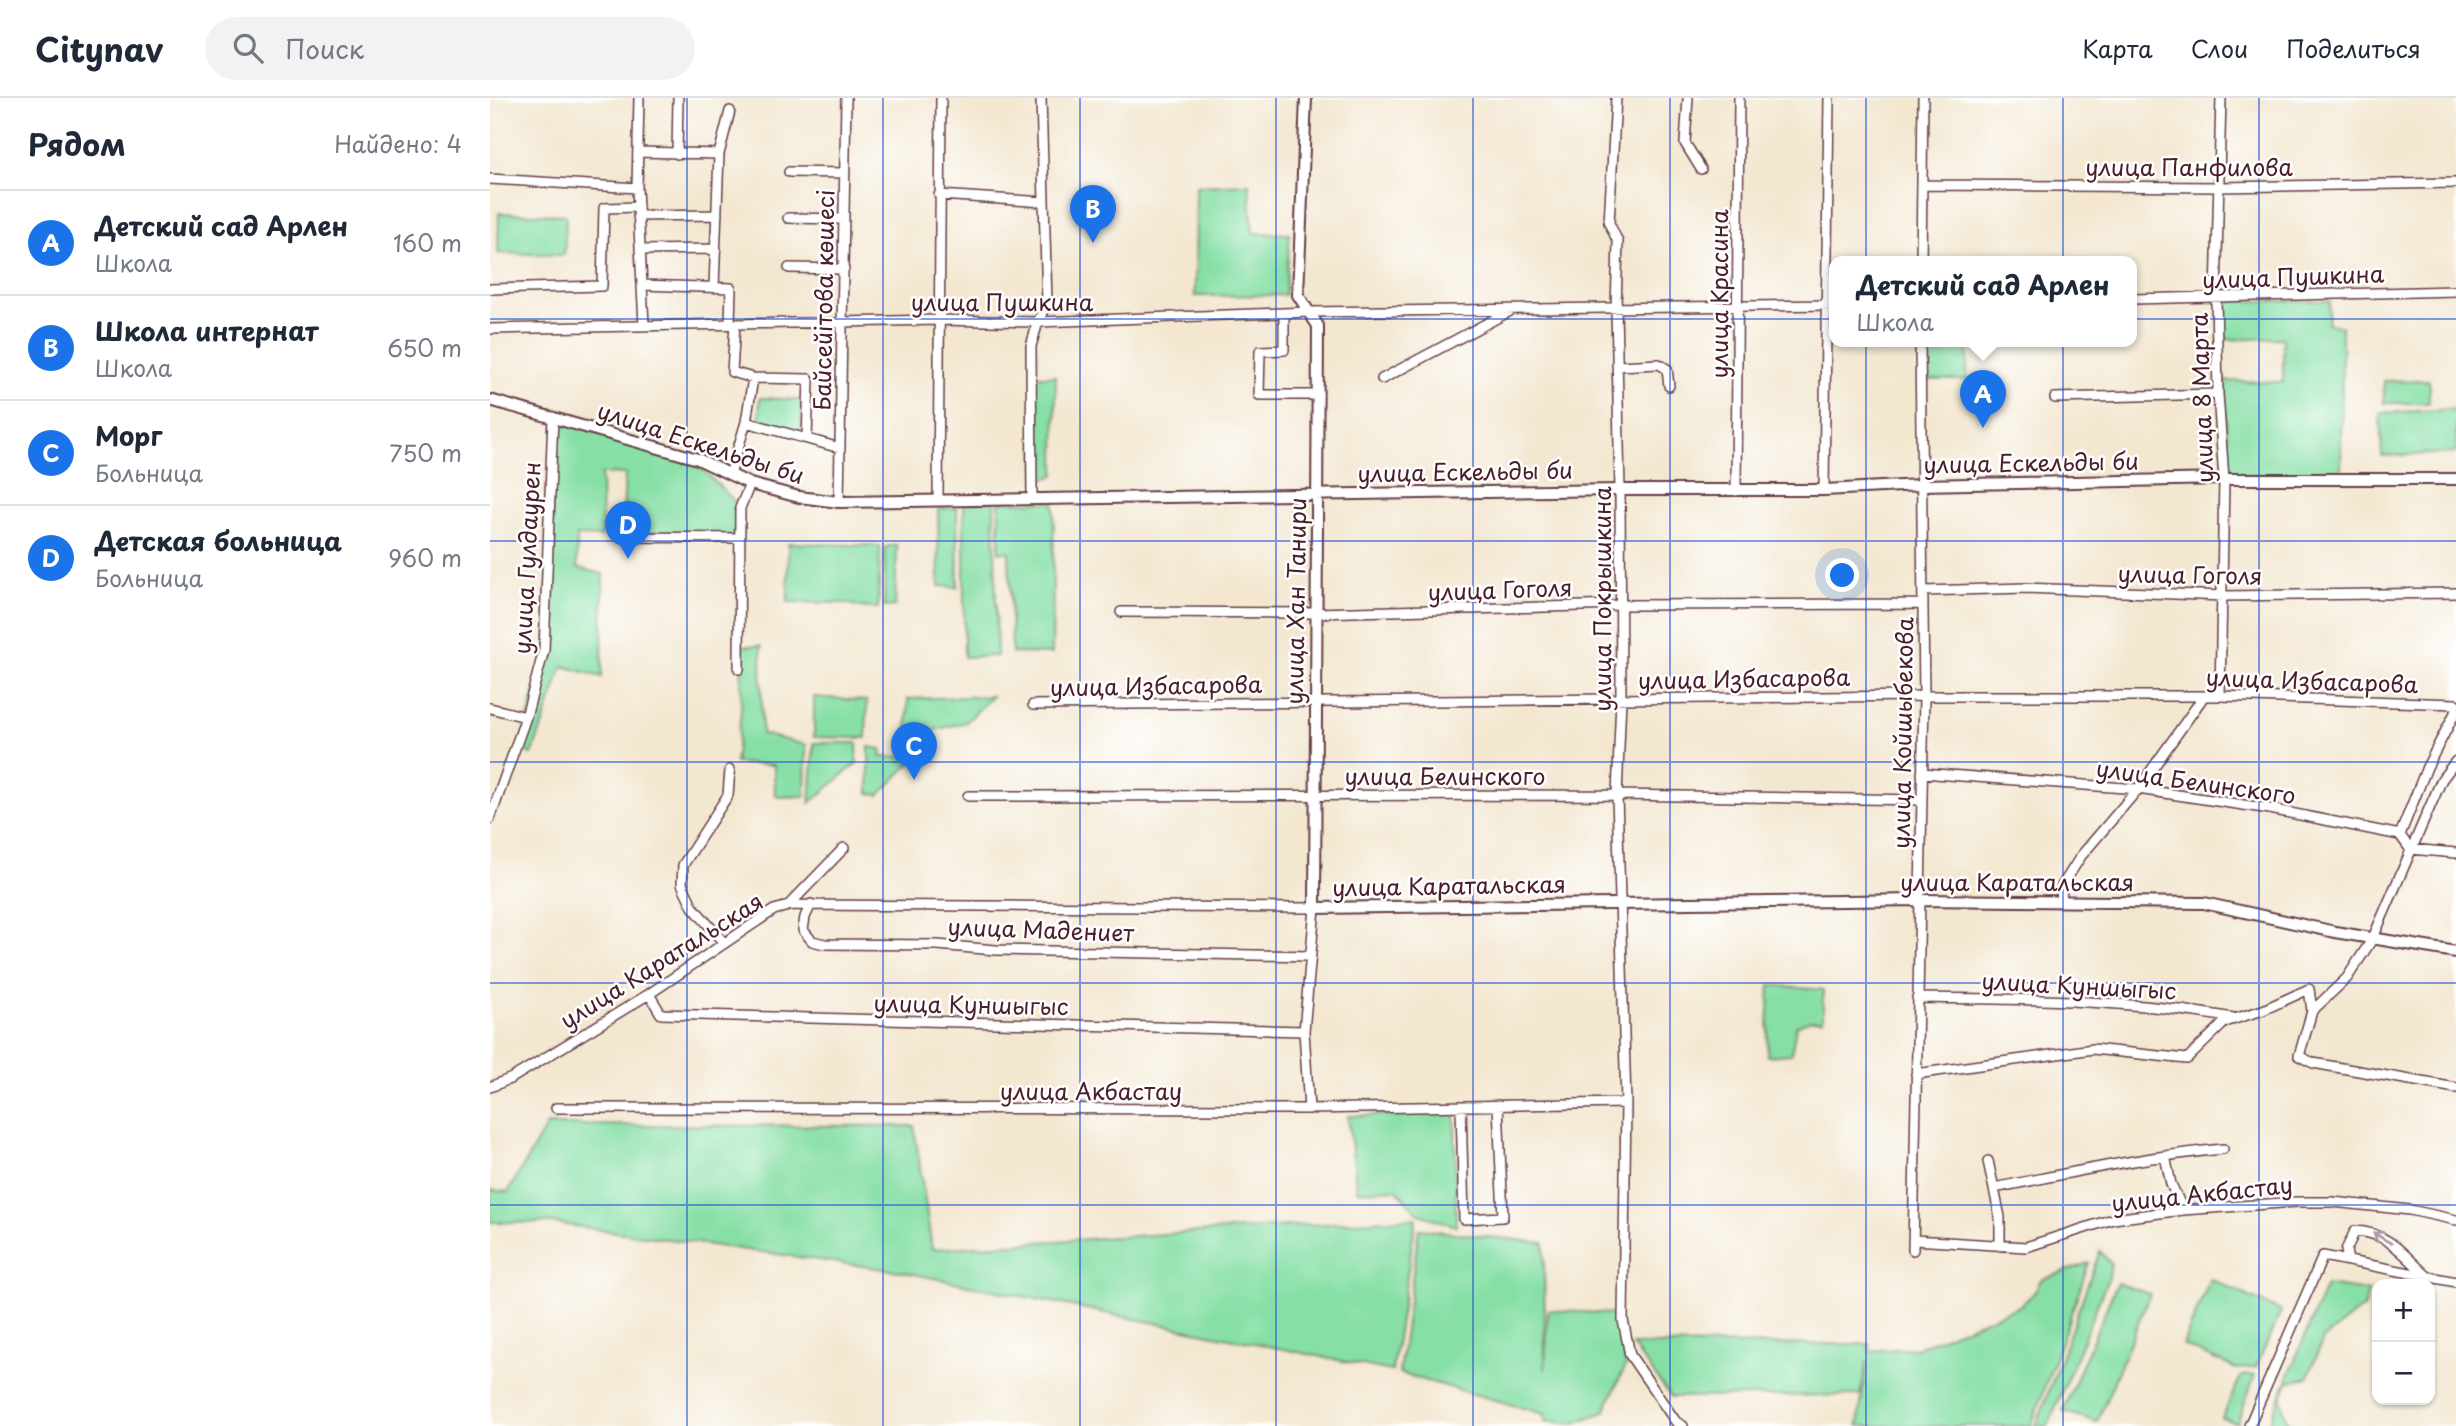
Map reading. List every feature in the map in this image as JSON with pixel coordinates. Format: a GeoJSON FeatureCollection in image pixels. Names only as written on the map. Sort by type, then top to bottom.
{"type":"FeatureCollection","features":[{"type":"Feature","properties":{"kind":"street"},"geometry":{"type":"LineString","coordinates":[[639,98],[637,188],[644,325]]}},
{"type":"Feature","properties":{"kind":"street"},"geometry":{"type":"LineString","coordinates":[[677,154],[678,98]]}},
{"type":"Feature","properties":{"kind":"street","name":"Байсейітова көшесі"},"geometry":{"type":"LineString","coordinates":[[839,502],[846,98]]}},
{"type":"Feature","properties":{"kind":"street"},"geometry":{"type":"LineString","coordinates":[[938,500],[941,98]]}},
{"type":"Feature","properties":{"kind":"street"},"geometry":{"type":"LineString","coordinates":[[1032,499],[1031,346],[1047,303],[1041,98]]}},
{"type":"Feature","properties":{"kind":"street","name":"улица Хан Танири"},"geometry":{"type":"LineString","coordinates":[[1306,98],[1298,295],[1318,326],[1315,908],[1304,1031],[1309,1109]]}},
{"type":"Feature","properties":{"kind":"street","name":"улица Покрышкина"},"geometry":{"type":"LineString","coordinates":[[1616,98],[1609,223],[1618,242],[1616,307],[1621,605],[1618,795],[1626,1102],[1623,1320],[1630,1355],[1676,1422],[1684,1426]]}},
{"type":"Feature","properties":{"kind":"street"},"geometry":{"type":"LineString","coordinates":[[1688,98],[1685,143],[1700,169]]}},
{"type":"Feature","properties":{"kind":"street","name":"улица Красина"},"geometry":{"type":"LineString","coordinates":[[1736,491],[1739,98]]}},
{"type":"Feature","properties":{"kind":"street"},"geometry":{"type":"LineString","coordinates":[[1829,98],[1830,256]]}},
{"type":"Feature","properties":{"kind":"street"},"geometry":{"type":"LineString","coordinates":[[1921,256],[1923,98]]}},
{"type":"Feature","properties":{"kind":"street","name":"улица 8 Марта"},"geometry":{"type":"LineString","coordinates":[[2220,696],[2224,596],[2224,479],[2218,394],[2216,298],[2221,98]]}},
{"type":"Feature","properties":{"kind":"street"},"geometry":{"type":"LineString","coordinates":[[714,287],[719,154],[730,111]]}},
{"type":"Feature","properties":{"kind":"street"},"geometry":{"type":"LineString","coordinates":[[727,122],[738,123]]}},
{"type":"Feature","properties":{"kind":"street"},"geometry":{"type":"LineString","coordinates":[[638,152],[719,154]]}},
{"type":"Feature","properties":{"kind":"street"},"geometry":{"type":"LineString","coordinates":[[789,172],[845,173]]}},
{"type":"Feature","properties":{"kind":"street"},"geometry":{"type":"LineString","coordinates":[[490,179],[637,188]]}},
{"type":"Feature","properties":{"kind":"street","name":"улица Панфилова"},"geometry":{"type":"LineString","coordinates":[[1922,185],[2219,187],[2456,183]]}},
{"type":"Feature","properties":{"kind":"street"},"geometry":{"type":"LineString","coordinates":[[939,195],[1044,202]]}},
{"type":"Feature","properties":{"kind":"street"},"geometry":{"type":"LineString","coordinates":[[490,289],[602,286],[604,208],[717,215]]}},
{"type":"Feature","properties":{"kind":"street"},"geometry":{"type":"LineString","coordinates":[[788,218],[844,219]]}},
{"type":"Feature","properties":{"kind":"street"},"geometry":{"type":"LineString","coordinates":[[640,250],[716,249]]}},
{"type":"Feature","properties":{"kind":"street"},"geometry":{"type":"LineString","coordinates":[[789,268],[844,269]]}},
{"type":"Feature","properties":{"kind":"street"},"geometry":{"type":"LineString","coordinates":[[642,285],[731,288],[733,372],[754,378],[809,379],[807,439]]}},
{"type":"Feature","properties":{"kind":"street","name":"улица Пушкина"},"geometry":{"type":"LineString","coordinates":[[2137,299],[2456,291]]}},
{"type":"Feature","properties":{"kind":"street","name":"улица Пушкина"},"geometry":{"type":"LineString","coordinates":[[490,330],[938,320],[1038,322],[1310,312],[1829,305]]}},
{"type":"Feature","properties":{"kind":"street","name":"улица Пушкина"},"geometry":{"type":"LineString","coordinates":[[1382,379],[1514,309]]}},
{"type":"Feature","properties":{"kind":"street"},"geometry":{"type":"LineString","coordinates":[[1284,313],[1284,350],[1260,351],[1259,395],[1318,396]]}},
{"type":"Feature","properties":{"kind":"street"},"geometry":{"type":"LineString","coordinates":[[1824,490],[1829,336]]}},
{"type":"Feature","properties":{"kind":"street","name":"улица Койшыбекова"},"geometry":{"type":"LineString","coordinates":[[1914,1245],[1924,696],[1920,347]]}},
{"type":"Feature","properties":{"kind":"street"},"geometry":{"type":"LineString","coordinates":[[1617,366],[1659,364],[1667,369],[1670,386]]}},
{"type":"Feature","properties":{"kind":"street"},"geometry":{"type":"LineString","coordinates":[[730,475],[746,422],[754,378]]}},
{"type":"Feature","properties":{"kind":"street"},"geometry":{"type":"LineString","coordinates":[[2055,398],[2218,394]]}},
{"type":"Feature","properties":{"kind":"street","name":"улица Ескельды би"},"geometry":{"type":"LineString","coordinates":[[490,400],[698,459],[750,484],[799,497],[839,502],[1620,490],[1824,490],[1922,485],[2224,479],[2456,479]]}},
{"type":"Feature","properties":{"kind":"street","name":"улица Гулдаурен"},"geometry":{"type":"LineString","coordinates":[[490,819],[526,717],[544,650],[553,416]]}},
{"type":"Feature","properties":{"kind":"street"},"geometry":{"type":"LineString","coordinates":[[746,422],[840,448]]}},
{"type":"Feature","properties":{"kind":"street"},"geometry":{"type":"LineString","coordinates":[[739,669],[740,508],[750,484]]}},
{"type":"Feature","properties":{"kind":"street"},"geometry":{"type":"LineString","coordinates":[[631,537],[739,538]]}},
{"type":"Feature","properties":{"kind":"street","name":"улица Гоголя"},"geometry":{"type":"LineString","coordinates":[[1923,591],[2025,588],[2224,596],[2456,593]]}},
{"type":"Feature","properties":{"kind":"street","name":"улица Гоголя"},"geometry":{"type":"LineString","coordinates":[[1121,612],[1316,613],[1621,605],[1923,604]]}},
{"type":"Feature","properties":{"kind":"street","name":"улица Избасарова"},"geometry":{"type":"LineString","coordinates":[[1032,705],[1924,696],[2220,696],[2456,704]]}},
{"type":"Feature","properties":{"kind":"street"},"geometry":{"type":"LineString","coordinates":[[2061,902],[2062,886],[2081,856],[2138,789],[2204,696]]}},
{"type":"Feature","properties":{"kind":"street"},"geometry":{"type":"LineString","coordinates":[[490,708],[526,717]]}},
{"type":"Feature","properties":{"kind":"street"},"geometry":{"type":"LineString","coordinates":[[2456,711],[2427,767],[2400,835],[2410,849],[2456,853]]}},
{"type":"Feature","properties":{"kind":"street"},"geometry":{"type":"LineString","coordinates":[[2312,1011],[2347,978],[2373,938],[2442,779],[2456,761]]}},
{"type":"Feature","properties":{"kind":"street"},"geometry":{"type":"LineString","coordinates":[[724,943],[693,907],[682,884],[682,865],[728,795],[730,769]]}},
{"type":"Feature","properties":{"kind":"street","name":"улица Белинского"},"geometry":{"type":"LineString","coordinates":[[1922,773],[2138,789],[2270,809],[2400,835]]}},
{"type":"Feature","properties":{"kind":"street","name":"улица Белинского"},"geometry":{"type":"LineString","coordinates":[[968,796],[1618,795],[1921,800]]}},
{"type":"Feature","properties":{"kind":"street"},"geometry":{"type":"LineString","coordinates":[[788,906],[844,848]]}},
{"type":"Feature","properties":{"kind":"street","name":"улица Каратальская"},"geometry":{"type":"LineString","coordinates":[[490,1087],[512,1078],[649,994],[774,910],[811,904],[1315,908],[1919,900],[2204,903],[2456,952]]}},
{"type":"Feature","properties":{"kind":"street","name":"улица Мадениет"},"geometry":{"type":"LineString","coordinates":[[811,904],[803,930],[812,941],[825,944],[1310,956]]}},
{"type":"Feature","properties":{"kind":"street"},"geometry":{"type":"LineString","coordinates":[[1916,1074],[2093,1049],[2188,1059],[2225,1022],[2309,989],[2312,1011],[2299,1056],[2313,1063],[2456,1088]]}},
{"type":"Feature","properties":{"kind":"street","name":"улица Куншыгыс"},"geometry":{"type":"LineString","coordinates":[[649,994],[662,1014],[1304,1031]]}},
{"type":"Feature","properties":{"kind":"street","name":"улица Куншыгыс"},"geometry":{"type":"LineString","coordinates":[[1917,998],[2103,1003],[2182,1009],[2237,1018]]}},
{"type":"Feature","properties":{"kind":"street","name":"улица Акбастау"},"geometry":{"type":"LineString","coordinates":[[556,1108],[1309,1109],[1626,1102]]}},
{"type":"Feature","properties":{"kind":"street"},"geometry":{"type":"LineString","coordinates":[[1461,1106],[1464,1219],[1503,1217],[1498,1105]]}},
{"type":"Feature","properties":{"kind":"street"},"geometry":{"type":"LineString","coordinates":[[1994,1188],[2165,1156],[2223,1149]]}},
{"type":"Feature","properties":{"kind":"street"},"geometry":{"type":"LineString","coordinates":[[2165,1156],[2171,1184],[2183,1210]]}},
{"type":"Feature","properties":{"kind":"street"},"geometry":{"type":"LineString","coordinates":[[1988,1160],[2000,1217],[2000,1246]]}},
{"type":"Feature","properties":{"kind":"street","name":"улица Акбастау"},"geometry":{"type":"LineString","coordinates":[[1914,1245],[2026,1247],[2113,1219],[2183,1210],[2297,1202],[2333,1202],[2410,1210],[2456,1220]]}},
{"type":"Feature","properties":{"kind":"street"},"geometry":{"type":"LineString","coordinates":[[2348,1261],[2346,1250],[2355,1231],[2370,1231],[2385,1237],[2428,1277]]}},
{"type":"Feature","properties":{"kind":"street"},"geometry":{"type":"LineString","coordinates":[[2249,1426],[2323,1256],[2456,1282]]}},
{"type":"Feature","properties":{"kind":"green space"},"geometry":{"type":"Polygon","coordinates":[[[1249,184],[1253,233],[1290,234],[1285,295],[1195,296],[1196,186],[1249,184]]]}},
{"type":"Feature","properties":{"kind":"green space"},"geometry":{"type":"Polygon","coordinates":[[[499,213],[566,215],[564,255],[498,253],[499,213]]]}},
{"type":"Feature","properties":{"kind":"green space"},"geometry":{"type":"Polygon","coordinates":[[[2221,301],[2330,301],[2328,324],[2342,326],[2341,476],[2229,474],[2224,381],[2283,382],[2283,338],[2220,340],[2221,301]]]}},
{"type":"Feature","properties":{"kind":"green space"},"geometry":{"type":"Polygon","coordinates":[[[1924,347],[1968,347],[1967,380],[1925,380],[1924,347]]]}},
{"type":"Feature","properties":{"kind":"green space"},"geometry":{"type":"Polygon","coordinates":[[[1035,376],[1056,376],[1055,475],[1036,482],[1035,376]]]}},
{"type":"Feature","properties":{"kind":"green space"},"geometry":{"type":"Polygon","coordinates":[[[2429,380],[2429,403],[2384,403],[2384,381],[2429,380]]]}},
{"type":"Feature","properties":{"kind":"green space"},"geometry":{"type":"Polygon","coordinates":[[[760,398],[801,400],[801,433],[759,421],[760,398]]]}},
{"type":"Feature","properties":{"kind":"green space"},"geometry":{"type":"Polygon","coordinates":[[[2456,409],[2456,453],[2382,456],[2380,413],[2456,409]]]}},
{"type":"Feature","properties":{"kind":"green space"},"geometry":{"type":"Polygon","coordinates":[[[555,420],[658,450],[698,465],[738,505],[737,536],[622,539],[625,474],[601,474],[602,537],[577,536],[577,568],[603,574],[602,677],[563,666],[532,755],[520,748],[547,646],[555,420]]]}},
{"type":"Feature","properties":{"kind":"green space"},"geometry":{"type":"Polygon","coordinates":[[[994,501],[997,656],[964,657],[964,503],[994,501]]]}},
{"type":"Feature","properties":{"kind":"green space"},"geometry":{"type":"Polygon","coordinates":[[[999,502],[1054,502],[1052,654],[1012,653],[1009,552],[999,552],[999,502]]]}},
{"type":"Feature","properties":{"kind":"green space"},"geometry":{"type":"Polygon","coordinates":[[[957,508],[958,587],[939,586],[938,509],[957,508]]]}},
{"type":"Feature","properties":{"kind":"green space"},"geometry":{"type":"Polygon","coordinates":[[[788,543],[880,546],[878,608],[845,603],[788,602],[788,543]]]}},
{"type":"Feature","properties":{"kind":"green space"},"geometry":{"type":"Polygon","coordinates":[[[897,545],[895,606],[884,607],[885,547],[897,545]]]}},
{"type":"Feature","properties":{"kind":"green space"},"geometry":{"type":"Polygon","coordinates":[[[742,646],[761,646],[762,734],[806,745],[805,796],[779,797],[775,794],[774,765],[735,763],[741,711],[742,646]]]}},
{"type":"Feature","properties":{"kind":"green space"},"geometry":{"type":"Polygon","coordinates":[[[992,696],[966,722],[907,737],[908,699],[992,696]]]}},
{"type":"Feature","properties":{"kind":"green space"},"geometry":{"type":"Polygon","coordinates":[[[814,697],[867,701],[866,738],[814,737],[814,697]]]}},
{"type":"Feature","properties":{"kind":"green space"},"geometry":{"type":"Polygon","coordinates":[[[908,742],[920,750],[916,758],[879,795],[869,793],[869,747],[882,749],[881,757],[907,757],[908,742]]]}},
{"type":"Feature","properties":{"kind":"green space"},"geometry":{"type":"Polygon","coordinates":[[[814,743],[857,743],[857,763],[810,803],[814,743]]]}},
{"type":"Feature","properties":{"kind":"green space"},"geometry":{"type":"Polygon","coordinates":[[[1770,985],[1823,990],[1823,1020],[1810,1020],[1796,1026],[1791,1054],[1767,1056],[1770,985]]]}},
{"type":"Feature","properties":{"kind":"green space"},"geometry":{"type":"Polygon","coordinates":[[[1455,1112],[1456,1226],[1419,1214],[1396,1189],[1357,1191],[1348,1116],[1455,1112]]]}},
{"type":"Feature","properties":{"kind":"green space"},"geometry":{"type":"Polygon","coordinates":[[[547,1125],[914,1126],[932,1249],[1416,1218],[1392,1371],[899,1271],[552,1223],[490,1222],[490,1190],[508,1192],[547,1125]]]}},
{"type":"Feature","properties":{"kind":"green space"},"geometry":{"type":"Polygon","coordinates":[[[1419,1229],[1544,1243],[1545,1370],[1548,1310],[1615,1314],[1626,1365],[1604,1412],[1573,1424],[1545,1421],[1545,1414],[1399,1373],[1419,1229]]]}},
{"type":"Feature","properties":{"kind":"green space"},"geometry":{"type":"Polygon","coordinates":[[[2100,1251],[2111,1264],[2109,1276],[2048,1426],[2036,1426],[2100,1251]]]}},
{"type":"Feature","properties":{"kind":"green space"},"geometry":{"type":"Polygon","coordinates":[[[2089,1263],[2031,1426],[1858,1426],[1867,1361],[1860,1395],[1671,1397],[1632,1345],[1870,1344],[1869,1351],[1916,1348],[2020,1306],[2033,1294],[2041,1280],[2089,1263]]]}},
{"type":"Feature","properties":{"kind":"green space"},"geometry":{"type":"Polygon","coordinates":[[[2210,1279],[2281,1311],[2256,1367],[2236,1369],[2183,1345],[2210,1279]]]}},
{"type":"Feature","properties":{"kind":"green space"},"geometry":{"type":"Polygon","coordinates":[[[2117,1283],[2150,1294],[2097,1422],[2063,1411],[2117,1283]]]}},
{"type":"Feature","properties":{"kind":"green space"},"geometry":{"type":"Polygon","coordinates":[[[2326,1285],[2368,1291],[2365,1306],[2323,1339],[2308,1377],[2288,1382],[2281,1399],[2287,1422],[2297,1426],[2268,1426],[2326,1285]]]}},
{"type":"Feature","properties":{"kind":"green space"},"geometry":{"type":"Polygon","coordinates":[[[2255,1375],[2237,1423],[2222,1418],[2241,1376],[2255,1375]]]}},
{"type":"Feature","properties":{"kind":"place","name":"Школа интернат"},"geometry":{"type":"Point","coordinates":[1093,243]}},
{"type":"Feature","properties":{"kind":"place","name":"Детский сад Арлен"},"geometry":{"type":"Point","coordinates":[1983,428]}},
{"type":"Feature","properties":{"kind":"place","name":"Детская больница"},"geometry":{"type":"Point","coordinates":[628,559]}},
{"type":"Feature","properties":{"kind":"place","name":"Морг"},"geometry":{"type":"Point","coordinates":[914,780]}}]}
